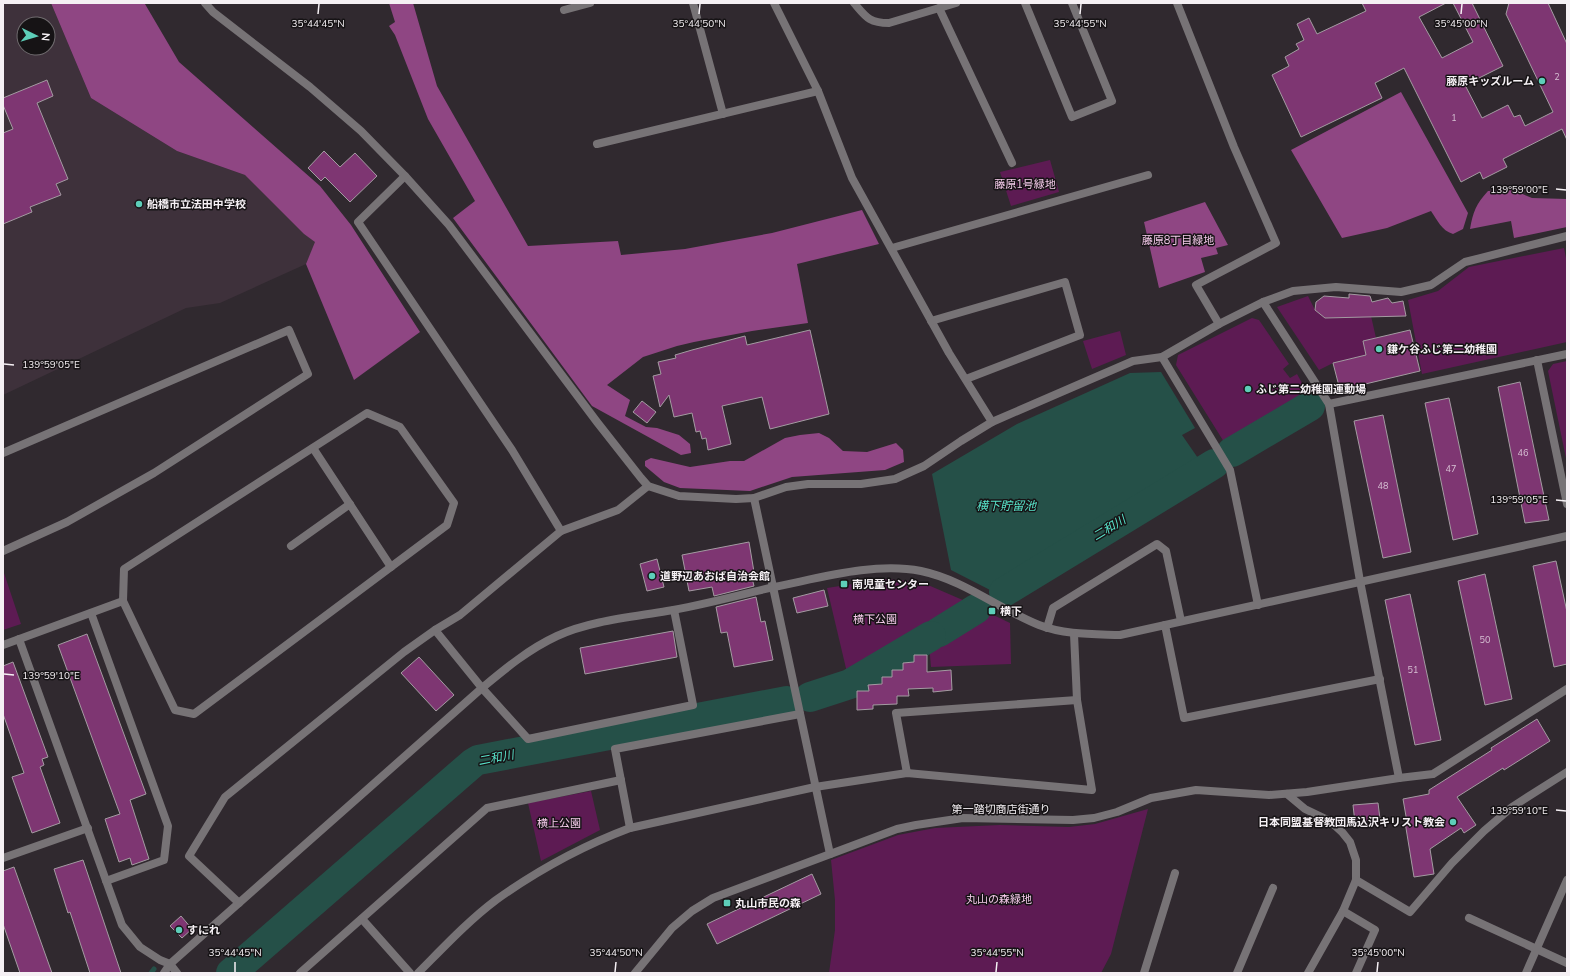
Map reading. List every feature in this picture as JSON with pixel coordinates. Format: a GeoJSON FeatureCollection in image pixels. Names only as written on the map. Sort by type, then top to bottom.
{"type":"FeatureCollection","features":[{"type":"Feature","properties":{"kind":"street"},"geometry":{"type":"LineString","coordinates":[[205,3],[213,12],[310,87],[361,131],[405,176],[450,225],[597,422],[648,486],[678,496],[736,499],[754,498],[786,487],[808,484],[861,484],[895,479],[924,466],[992,422],[1133,361],[1162,357],[1219,324],[1263,302],[1293,291],[1336,287],[1401,292],[1431,285],[1465,262],[1567,236]]}},
{"type":"Feature","properties":{"kind":"street"},"geometry":{"type":"LineString","coordinates":[[564,10],[590,3]]}},
{"type":"Feature","properties":{"kind":"street"},"geometry":{"type":"LineString","coordinates":[[693,3],[723,114]]}},
{"type":"Feature","properties":{"kind":"street"},"geometry":{"type":"LineString","coordinates":[[774,3],[818,91],[852,178],[931,321],[992,422]]}},
{"type":"Feature","properties":{"kind":"street"},"geometry":{"type":"LineString","coordinates":[[854,3],[867,19],[874,23],[889,23],[956,3]]}},
{"type":"Feature","properties":{"kind":"street"},"geometry":{"type":"LineString","coordinates":[[1025,3],[1072,117],[1112,101],[1072,3]]}},
{"type":"Feature","properties":{"kind":"street"},"geometry":{"type":"LineString","coordinates":[[1177,3],[1234,147],[1276,243],[1196,285],[1219,324]]}},
{"type":"Feature","properties":{"kind":"street"},"geometry":{"type":"LineString","coordinates":[[939,8],[1012,162]]}},
{"type":"Feature","properties":{"kind":"street"},"geometry":{"type":"LineString","coordinates":[[597,144],[818,91]]}},
{"type":"Feature","properties":{"kind":"street"},"geometry":{"type":"LineString","coordinates":[[892,248],[1148,175]]}},
{"type":"Feature","properties":{"kind":"street"},"geometry":{"type":"LineString","coordinates":[[405,176],[358,222],[512,450],[561,531]]}},
{"type":"Feature","properties":{"kind":"street"},"geometry":{"type":"LineString","coordinates":[[931,321],[1065,282],[1080,335],[966,379]]}},
{"type":"Feature","properties":{"kind":"street"},"geometry":{"type":"LineString","coordinates":[[1263,302],[1329,404],[1360,581],[1399,778]]}},
{"type":"Feature","properties":{"kind":"street"},"geometry":{"type":"LineString","coordinates":[[3,453],[289,330],[308,374],[154,474],[67,522],[3,551]]}},
{"type":"Feature","properties":{"kind":"street"},"geometry":{"type":"LineString","coordinates":[[1329,404],[1567,354]]}},
{"type":"Feature","properties":{"kind":"street"},"geometry":{"type":"LineString","coordinates":[[1162,357],[1230,470],[1258,605]]}},
{"type":"Feature","properties":{"kind":"street"},"geometry":{"type":"LineString","coordinates":[[1537,360],[1567,504]]}},
{"type":"Feature","properties":{"kind":"street"},"geometry":{"type":"LineString","coordinates":[[368,413],[400,427],[454,503],[447,525],[391,567],[194,714],[175,710],[124,601],[124,569],[368,413]]}},
{"type":"Feature","properties":{"kind":"street"},"geometry":{"type":"LineString","coordinates":[[313,448],[391,567]]}},
{"type":"Feature","properties":{"kind":"street"},"geometry":{"type":"LineString","coordinates":[[239,903],[189,856],[225,797],[404,652],[435,630],[460,615],[561,531],[618,510],[648,486]]}},
{"type":"Feature","properties":{"kind":"street"},"geometry":{"type":"LineString","coordinates":[[754,498],[830,854]]}},
{"type":"Feature","properties":{"kind":"street"},"geometry":{"type":"LineString","coordinates":[[291,546],[350,504]]}},
{"type":"Feature","properties":{"kind":"street"},"geometry":{"type":"LineString","coordinates":[[164,973],[170,964],[482,688],[523,654],[558,636],[598,624],[674,610],[774,587],[865,570],[885,568],[906,569],[934,574],[1047,628],[1074,634],[1120,635],[1567,536]]}},
{"type":"Feature","properties":{"kind":"street"},"geometry":{"type":"LineString","coordinates":[[1047,628],[1053,608],[1157,544],[1166,551],[1181,621]]}},
{"type":"Feature","properties":{"kind":"street"},"geometry":{"type":"LineString","coordinates":[[3,645],[124,601]]}},
{"type":"Feature","properties":{"kind":"street"},"geometry":{"type":"LineString","coordinates":[[435,630],[482,688],[528,739],[693,705],[674,610]]}},
{"type":"Feature","properties":{"kind":"street"},"geometry":{"type":"LineString","coordinates":[[91,613],[168,826],[164,860],[106,881]]}},
{"type":"Feature","properties":{"kind":"street"},"geometry":{"type":"LineString","coordinates":[[1165,625],[1184,718],[1380,679]]}},
{"type":"Feature","properties":{"kind":"street"},"geometry":{"type":"LineString","coordinates":[[418,973],[459,932],[496,900],[568,855],[602,838],[630,828],[815,787],[907,773],[1092,790],[1077,700],[1074,634]]}},
{"type":"Feature","properties":{"kind":"street"},"geometry":{"type":"LineString","coordinates":[[19,639],[122,925],[140,947],[160,960],[170,964],[178,973]]}},
{"type":"Feature","properties":{"kind":"street","name":"第一踏切商店街通り"},"geometry":{"type":"LineString","coordinates":[[635,973],[672,928],[692,911],[713,898],[897,829],[963,818],[1073,820],[1094,818],[1117,812],[1151,798],[1196,790],[1269,795],[1287,794],[1433,774],[1567,689]]}},
{"type":"Feature","properties":{"kind":"street"},"geometry":{"type":"LineString","coordinates":[[907,773],[896,713],[1077,700]]}},
{"type":"Feature","properties":{"kind":"street"},"geometry":{"type":"LineString","coordinates":[[630,828],[615,749],[800,711]]}},
{"type":"Feature","properties":{"kind":"street"},"geometry":{"type":"LineString","coordinates":[[1356,880],[1410,912],[1452,863],[1484,831],[1512,807],[1567,772]]}},
{"type":"Feature","properties":{"kind":"street"},"geometry":{"type":"LineString","coordinates":[[300,973],[486,808],[621,780]]}},
{"type":"Feature","properties":{"kind":"street"},"geometry":{"type":"LineString","coordinates":[[1287,794],[1305,809],[1330,821],[1342,832],[1350,842],[1356,860],[1356,880],[1342,911],[1308,973]]}},
{"type":"Feature","properties":{"kind":"street"},"geometry":{"type":"LineString","coordinates":[[3,858],[88,828]]}},
{"type":"Feature","properties":{"kind":"street"},"geometry":{"type":"LineString","coordinates":[[1144,973],[1175,873]]}},
{"type":"Feature","properties":{"kind":"street"},"geometry":{"type":"LineString","coordinates":[[1526,973],[1567,880]]}},
{"type":"Feature","properties":{"kind":"street"},"geometry":{"type":"LineString","coordinates":[[1237,973],[1273,888]]}},
{"type":"Feature","properties":{"kind":"street"},"geometry":{"type":"LineString","coordinates":[[1342,911],[1375,930],[1356,973]]}},
{"type":"Feature","properties":{"kind":"street"},"geometry":{"type":"LineString","coordinates":[[1469,918],[1567,963]]}},
{"type":"Feature","properties":{"kind":"street"},"geometry":{"type":"LineString","coordinates":[[362,919],[410,973]]}},
{"type":"Feature","properties":{"kind":"shaded area","name":"船橋市立法田中学校"},"geometry":{"type":"Polygon","coordinates":[[[3,3],[51,3],[91,98],[177,151],[245,175],[304,234],[316,242],[306,264],[220,303],[186,308],[3,395],[3,3]]]}},
{"type":"Feature","properties":{"kind":"green space"},"geometry":{"type":"Polygon","coordinates":[[[51,3],[145,4],[179,62],[320,186],[351,225],[420,332],[354,380],[306,264],[315,242],[304,234],[245,175],[177,151],[91,98],[51,3]]]}},
{"type":"Feature","properties":{"kind":"green space"},"geometry":{"type":"Polygon","coordinates":[[[389,3],[413,3],[437,86],[528,246],[618,241],[621,255],[685,249],[772,233],[862,210],[879,244],[797,264],[808,323],[752,331],[677,346],[643,357],[607,385],[630,400],[625,416],[646,427],[657,428],[679,435],[690,444],[691,453],[681,455],[592,406],[453,218],[475,201],[428,119],[395,35],[389,26],[395,22],[389,3]]]}},
{"type":"Feature","properties":{"kind":"green space"},"geometry":{"type":"Polygon","coordinates":[[[1401,92],[1468,213],[1463,229],[1453,234],[1445,230],[1431,211],[1387,228],[1342,238],[1291,150],[1401,92]]]}},
{"type":"Feature","properties":{"kind":"green space","name":"藤原1号緑地"},"geometry":{"type":"Polygon","coordinates":[[[1050,160],[1059,192],[1011,206],[1000,172],[1050,160]]]}},
{"type":"Feature","properties":{"kind":"green space"},"geometry":{"type":"Polygon","coordinates":[[[1513,190],[1532,198],[1567,199],[1567,227],[1514,238],[1511,221],[1470,229],[1476,208],[1488,191],[1513,190]]]}},
{"type":"Feature","properties":{"kind":"green space","name":"藤原8丁目緑地"},"geometry":{"type":"Polygon","coordinates":[[[1205,202],[1228,245],[1216,248],[1218,254],[1201,258],[1205,272],[1159,288],[1144,222],[1205,202]]]}},
{"type":"Feature","properties":{"kind":"green space"},"geometry":{"type":"Polygon","coordinates":[[[1564,248],[1567,263],[1567,342],[1422,374],[1408,300],[1438,291],[1469,267],[1564,248]]]}},
{"type":"Feature","properties":{"kind":"green space"},"geometry":{"type":"Polygon","coordinates":[[[1308,296],[1315,310],[1325,318],[1371,316],[1376,338],[1363,341],[1366,355],[1333,363],[1319,370],[1277,307],[1308,296]]]}},
{"type":"Feature","properties":{"kind":"green space","name":"ふじ第二幼稚園運動場"},"geometry":{"type":"Polygon","coordinates":[[[1252,318],[1259,320],[1289,364],[1283,369],[1290,378],[1297,374],[1311,399],[1229,450],[1176,365],[1178,355],[1252,318]]]}},
{"type":"Feature","properties":{"kind":"green space"},"geometry":{"type":"Polygon","coordinates":[[[1120,331],[1126,355],[1092,369],[1083,341],[1120,331]]]}},
{"type":"Feature","properties":{"kind":"green space"},"geometry":{"type":"Polygon","coordinates":[[[1567,361],[1567,463],[1548,371],[1553,364],[1567,361]]]}},
{"type":"Feature","properties":{"kind":"green space"},"geometry":{"type":"Polygon","coordinates":[[[819,433],[829,438],[843,451],[867,452],[896,443],[903,450],[904,462],[885,470],[792,477],[750,491],[680,488],[664,482],[645,466],[645,461],[651,458],[690,467],[730,461],[744,461],[785,438],[819,433]]]}},
{"type":"Feature","properties":{"kind":"green space"},"geometry":{"type":"Polygon","coordinates":[[[3,570],[21,624],[3,630],[3,570]]]}},
{"type":"Feature","properties":{"kind":"green space","name":"横下公園"},"geometry":{"type":"Polygon","coordinates":[[[885,579],[921,582],[972,604],[849,681],[827,588],[885,579]]]}},
{"type":"Feature","properties":{"kind":"green space"},"geometry":{"type":"Polygon","coordinates":[[[985,611],[1010,623],[1011,664],[931,667],[929,644],[985,611]]]}},
{"type":"Feature","properties":{"kind":"green space","name":"横上公園"},"geometry":{"type":"Polygon","coordinates":[[[591,791],[600,830],[541,861],[528,803],[591,791]]]}},
{"type":"Feature","properties":{"kind":"green space","name":"丸山の森緑地"},"geometry":{"type":"Polygon","coordinates":[[[1148,809],[1111,954],[1101,973],[829,973],[835,930],[835,900],[831,860],[898,835],[935,828],[1000,825],[1069,827],[1095,824],[1148,809]]]}},
{"type":"Feature","properties":{"kind":"water","name":"横下貯留池"},"geometry":{"type":"Polygon","coordinates":[[[1161,372],[1195,428],[1182,435],[1200,461],[992,591],[951,570],[932,474],[1017,424],[1130,373],[1161,372]]]}},
{"type":"Feature","properties":{"kind":"building"},"geometry":{"type":"Polygon","coordinates":[[[1362,3],[1446,3],[1419,17],[1442,58],[1473,42],[1453,3],[1472,3],[1503,66],[1465,85],[1482,118],[1508,105],[1514,117],[1520,115],[1525,126],[1553,112],[1506,14],[1509,3],[1548,3],[1567,44],[1567,140],[1562,129],[1503,159],[1507,167],[1483,179],[1480,172],[1461,182],[1404,68],[1375,83],[1382,98],[1301,137],[1272,75],[1289,66],[1285,57],[1299,49],[1296,44],[1304,40],[1297,24],[1309,18],[1317,34],[1366,11],[1362,3]]]}},
{"type":"Feature","properties":{"kind":"building"},"geometry":{"type":"Polygon","coordinates":[[[47,80],[53,96],[37,103],[68,179],[56,184],[61,195],[30,207],[32,212],[3,224],[3,133],[13,129],[3,105],[3,98],[47,80]]]}},
{"type":"Feature","properties":{"kind":"building"},"geometry":{"type":"Polygon","coordinates":[[[324,151],[340,167],[355,153],[377,176],[350,202],[325,177],[321,181],[308,168],[324,151]]]}},
{"type":"Feature","properties":{"kind":"building"},"geometry":{"type":"Polygon","coordinates":[[[1349,294],[1370,296],[1372,302],[1388,298],[1392,303],[1403,301],[1406,316],[1325,318],[1315,310],[1316,302],[1324,296],[1349,298],[1349,294]]]}},
{"type":"Feature","properties":{"kind":"building"},"geometry":{"type":"Polygon","coordinates":[[[810,330],[829,414],[770,429],[762,397],[722,406],[731,444],[708,450],[706,438],[702,439],[700,431],[696,432],[692,413],[674,417],[669,395],[660,407],[653,376],[661,374],[658,362],[676,358],[675,355],[745,336],[747,345],[810,330]]]}},
{"type":"Feature","properties":{"kind":"building"},"geometry":{"type":"Polygon","coordinates":[[[1410,330],[1420,371],[1340,390],[1333,363],[1366,355],[1363,341],[1410,330]]]}},
{"type":"Feature","properties":{"kind":"building"},"geometry":{"type":"Polygon","coordinates":[[[1520,382],[1549,520],[1525,523],[1498,387],[1520,382]]]}},
{"type":"Feature","properties":{"kind":"building"},"geometry":{"type":"Polygon","coordinates":[[[1449,398],[1478,534],[1453,540],[1425,403],[1449,398]]]}},
{"type":"Feature","properties":{"kind":"building"},"geometry":{"type":"Polygon","coordinates":[[[642,401],[656,412],[647,423],[633,412],[642,401]]]}},
{"type":"Feature","properties":{"kind":"building"},"geometry":{"type":"Polygon","coordinates":[[[1383,415],[1411,552],[1383,558],[1354,421],[1383,415]]]}},
{"type":"Feature","properties":{"kind":"building"},"geometry":{"type":"Polygon","coordinates":[[[749,542],[755,578],[752,578],[754,586],[714,596],[712,587],[689,591],[682,555],[749,542]]]}},
{"type":"Feature","properties":{"kind":"building"},"geometry":{"type":"Polygon","coordinates":[[[657,559],[664,587],[647,591],[640,564],[657,559]]]}},
{"type":"Feature","properties":{"kind":"building"},"geometry":{"type":"Polygon","coordinates":[[[1556,561],[1567,612],[1567,664],[1554,667],[1533,566],[1556,561]]]}},
{"type":"Feature","properties":{"kind":"building"},"geometry":{"type":"Polygon","coordinates":[[[1485,574],[1512,699],[1485,705],[1458,581],[1485,574]]]}},
{"type":"Feature","properties":{"kind":"building"},"geometry":{"type":"Polygon","coordinates":[[[824,590],[828,606],[797,613],[793,598],[824,590]]]}},
{"type":"Feature","properties":{"kind":"building"},"geometry":{"type":"Polygon","coordinates":[[[1410,594],[1441,740],[1415,745],[1385,600],[1410,594]]]}},
{"type":"Feature","properties":{"kind":"building"},"geometry":{"type":"Polygon","coordinates":[[[756,597],[761,622],[765,621],[773,660],[734,667],[727,632],[721,633],[716,607],[756,597]]]}},
{"type":"Feature","properties":{"kind":"building"},"geometry":{"type":"Polygon","coordinates":[[[673,631],[677,657],[585,674],[580,648],[673,631]]]}},
{"type":"Feature","properties":{"kind":"building"},"geometry":{"type":"Polygon","coordinates":[[[87,634],[146,794],[130,800],[149,859],[132,865],[130,858],[119,862],[105,819],[120,814],[58,645],[87,634]]]}},
{"type":"Feature","properties":{"kind":"building"},"geometry":{"type":"Polygon","coordinates":[[[914,655],[927,655],[927,672],[951,670],[952,690],[933,692],[933,688],[908,689],[909,696],[897,696],[897,704],[873,705],[873,709],[857,710],[857,691],[869,691],[868,685],[882,684],[882,677],[892,677],[892,670],[903,670],[903,663],[914,662],[914,655]]]}},
{"type":"Feature","properties":{"kind":"building"},"geometry":{"type":"Polygon","coordinates":[[[419,657],[454,695],[436,711],[401,673],[419,657]]]}},
{"type":"Feature","properties":{"kind":"building"},"geometry":{"type":"Polygon","coordinates":[[[13,662],[48,757],[42,759],[44,765],[40,767],[60,823],[32,833],[12,777],[24,773],[3,714],[3,666],[13,662]]]}},
{"type":"Feature","properties":{"kind":"building"},"geometry":{"type":"Polygon","coordinates":[[[1537,719],[1550,741],[1457,797],[1476,825],[1464,833],[1461,828],[1430,849],[1434,874],[1414,877],[1405,822],[1407,822],[1403,799],[1429,794],[1429,790],[1537,719]]]}},
{"type":"Feature","properties":{"kind":"building"},"geometry":{"type":"Polygon","coordinates":[[[1378,803],[1380,819],[1355,823],[1353,805],[1378,803]]]}},
{"type":"Feature","properties":{"kind":"building"},"geometry":{"type":"Polygon","coordinates":[[[83,860],[121,973],[90,973],[70,912],[68,913],[54,869],[83,860]]]}},
{"type":"Feature","properties":{"kind":"building"},"geometry":{"type":"Polygon","coordinates":[[[14,867],[52,973],[20,973],[3,924],[3,871],[14,867]]]}},
{"type":"Feature","properties":{"kind":"building"},"geometry":{"type":"Polygon","coordinates":[[[812,874],[821,894],[717,944],[707,924],[812,874]]]}},
{"type":"Feature","properties":{"kind":"building"},"geometry":{"type":"Polygon","coordinates":[[[181,916],[192,929],[182,938],[170,926],[181,916]]]}},
{"type":"Feature","properties":{"kind":"waterway","name":"二和川"},"geometry":{"type":"LineString","coordinates":[[1232,452],[1310,406]]}},
{"type":"Feature","properties":{"kind":"waterway","name":"二和川"},"geometry":{"type":"LineString","coordinates":[[1004,592],[1214,464]]}},
{"type":"Feature","properties":{"kind":"waterway","name":"二和川"},"geometry":{"type":"LineString","coordinates":[[939,632],[976,609]]}},
{"type":"Feature","properties":{"kind":"waterway","name":"二和川"},"geometry":{"type":"LineString","coordinates":[[810,697],[850,684],[931,636]]}},
{"type":"Feature","properties":{"kind":"waterway","name":"二和川"},"geometry":{"type":"LineString","coordinates":[[231,973],[478,760],[787,701]]}},
{"type":"Feature","properties":{"kind":"waterway"},"geometry":{"type":"LineString","coordinates":[[151,973],[154,969]]}},
{"type":"Feature","properties":{"kind":"place","name":"藤原キッズルーム"},"geometry":{"type":"Point","coordinates":[1542,81]}},
{"type":"Feature","properties":{"kind":"place","name":"船橋市立法田中学校"},"geometry":{"type":"Point","coordinates":[139,204]}},
{"type":"Feature","properties":{"kind":"place","name":"鎌ケ谷ふじ第二幼稚園"},"geometry":{"type":"Point","coordinates":[1379,349]}},
{"type":"Feature","properties":{"kind":"place","name":"ふじ第二幼稚園運動場"},"geometry":{"type":"Point","coordinates":[1248,389]}},
{"type":"Feature","properties":{"kind":"place","name":"道野辺あおば自治会館"},"geometry":{"type":"Point","coordinates":[652,576]}},
{"type":"Feature","properties":{"kind":"place","name":"南児童センター"},"geometry":{"type":"Point","coordinates":[844,584]}},
{"type":"Feature","properties":{"kind":"place","name":"横下"},"geometry":{"type":"Point","coordinates":[992,611]}},
{"type":"Feature","properties":{"kind":"place","name":"日本同盟基督教団馬込沢キリスト教会"},"geometry":{"type":"Point","coordinates":[1453,822]}},
{"type":"Feature","properties":{"kind":"place","name":"丸山市民の森"},"geometry":{"type":"Point","coordinates":[727,903]}},
{"type":"Feature","properties":{"kind":"place","name":"すにれ"},"geometry":{"type":"Point","coordinates":[179,930]}}]}
